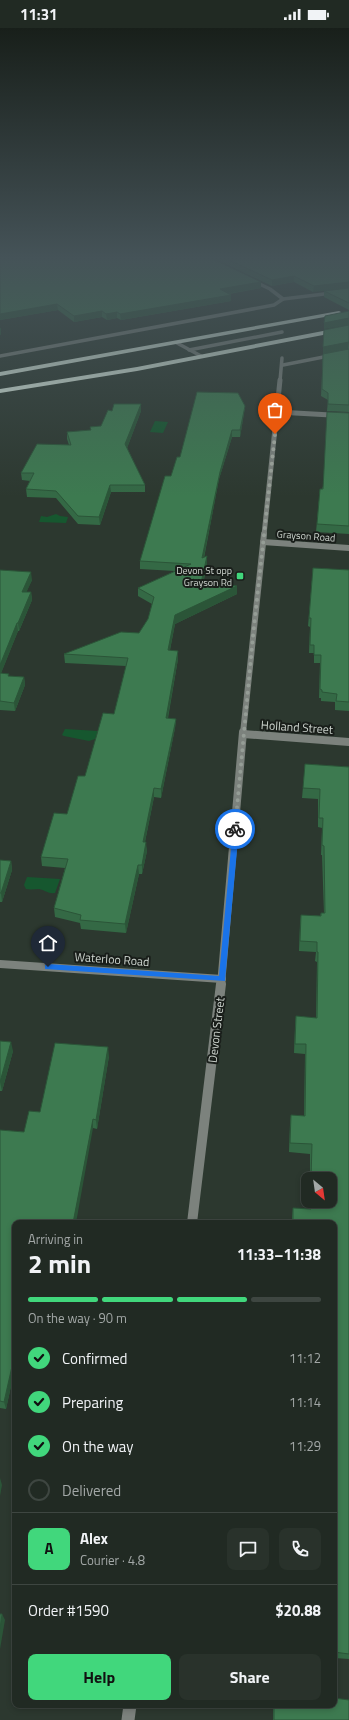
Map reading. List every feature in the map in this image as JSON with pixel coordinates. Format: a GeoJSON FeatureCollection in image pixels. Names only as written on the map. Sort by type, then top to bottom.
{"type":"FeatureCollection","features":[{"type":"Feature","properties":{"kind":"highway"},"geometry":{"type":"LineString","coordinates":[[0,374],[199,339]]}},
{"type":"Feature","properties":{"kind":"highway"},"geometry":{"type":"LineString","coordinates":[[0,391],[130,370],[291,339]]}},
{"type":"Feature","properties":{"kind":"street"},"geometry":{"type":"LineString","coordinates":[[0,356],[92,339]]}},
{"type":"Feature","properties":{"kind":"street"},"geometry":{"type":"LineString","coordinates":[[189,350],[246,339]]}},
{"type":"Feature","properties":{"kind":"street"},"geometry":{"type":"LineString","coordinates":[[177,343],[201,356]]}},
{"type":"Feature","properties":{"kind":"street"},"geometry":{"type":"LineString","coordinates":[[283,365],[349,352]]}},
{"type":"Feature","properties":{"kind":"street","name":"Devon Street"},"geometry":{"type":"LineString","coordinates":[[192,1220],[222,979],[243,734],[283,365],[282,358]]}},
{"type":"Feature","properties":{"kind":"street"},"geometry":{"type":"LineString","coordinates":[[277,412],[349,416]]}},
{"type":"Feature","properties":{"kind":"street","name":"Grayson Road"},"geometry":{"type":"LineString","coordinates":[[263,542],[349,548]]}},
{"type":"Feature","properties":{"kind":"street","name":"Holland Street"},"geometry":{"type":"LineString","coordinates":[[243,734],[349,742]]}},
{"type":"Feature","properties":{"kind":"street","name":"Waterloo Road"},"geometry":{"type":"LineString","coordinates":[[0,964],[222,979]]}},
{"type":"Feature","properties":{"kind":"street"},"geometry":{"type":"LineString","coordinates":[[128,1720],[130,1708]]}},
{"type":"Feature","properties":{"kind":"shaded area"},"geometry":{"type":"Polygon","coordinates":[[[155,421],[168,422],[163,433],[150,432],[155,421]]]}},
{"type":"Feature","properties":{"kind":"shaded area"},"geometry":{"type":"Polygon","coordinates":[[[56,514],[68,517],[66,523],[39,522],[41,516],[47,517],[56,514]]]}},
{"type":"Feature","properties":{"kind":"shaded area"},"geometry":{"type":"Polygon","coordinates":[[[65,729],[98,731],[95,739],[89,741],[62,735],[65,729]]]}},
{"type":"Feature","properties":{"kind":"shaded area"},"geometry":{"type":"Polygon","coordinates":[[[27,877],[60,879],[55,893],[53,893],[39,889],[26,889],[24,885],[27,877]]]}},
{"type":"Feature","properties":{"kind":"building"},"geometry":{"type":"Polygon","coordinates":[[[323,339],[349,339],[349,342],[323,347],[323,339]]]}},
{"type":"Feature","properties":{"kind":"building"},"geometry":{"type":"Polygon","coordinates":[[[349,349],[349,405],[328,404],[328,393],[322,389],[323,354],[349,349]]]}},
{"type":"Feature","properties":{"kind":"building"},"geometry":{"type":"Polygon","coordinates":[[[197,392],[238,393],[245,406],[240,430],[232,430],[220,472],[202,558],[207,556],[201,583],[237,586],[175,615],[168,650],[178,651],[166,718],[176,719],[161,789],[154,788],[143,842],[146,842],[142,865],[138,865],[125,924],[80,920],[81,915],[54,908],[68,859],[41,857],[54,813],[67,814],[78,776],[85,776],[103,713],[114,714],[128,658],[64,654],[121,632],[139,633],[148,619],[154,597],[138,588],[191,564],[140,561],[165,476],[171,476],[177,457],[180,457],[197,392]]]}},
{"type":"Feature","properties":{"kind":"building"},"geometry":{"type":"Polygon","coordinates":[[[114,404],[141,404],[125,444],[145,485],[110,485],[99,517],[78,516],[56,491],[26,489],[34,473],[21,473],[37,444],[71,445],[67,432],[91,430],[90,427],[101,426],[108,410],[112,411],[114,404]]]}},
{"type":"Feature","properties":{"kind":"building"},"geometry":{"type":"Polygon","coordinates":[[[327,412],[349,413],[349,526],[317,524],[320,489],[323,489],[327,412]]]}},
{"type":"Feature","properties":{"kind":"building"},"geometry":{"type":"Polygon","coordinates":[[[313,568],[349,570],[349,702],[336,701],[337,694],[322,692],[320,689],[321,655],[314,655],[314,645],[310,645],[311,618],[309,618],[313,568]]]}},
{"type":"Feature","properties":{"kind":"building"},"geometry":{"type":"Polygon","coordinates":[[[0,570],[31,572],[22,592],[31,592],[0,665],[0,570]]]}},
{"type":"Feature","properties":{"kind":"building"},"geometry":{"type":"Polygon","coordinates":[[[0,673],[9,674],[8,676],[24,677],[14,703],[0,701],[0,673]]]}},
{"type":"Feature","properties":{"kind":"building"},"geometry":{"type":"Polygon","coordinates":[[[305,764],[349,767],[349,1654],[337,1652],[337,1220],[293,1220],[293,1208],[337,1208],[337,1172],[311,1172],[312,1144],[290,1143],[291,1115],[305,1116],[306,1044],[295,1044],[296,1016],[317,1018],[317,942],[300,941],[301,915],[321,916],[321,913],[325,913],[324,846],[322,845],[323,818],[319,818],[320,789],[303,788],[305,764]]]}},
{"type":"Feature","properties":{"kind":"building"},"geometry":{"type":"Polygon","coordinates":[[[0,860],[11,861],[1,893],[0,893],[0,860]]]}},
{"type":"Feature","properties":{"kind":"building"},"geometry":{"type":"Polygon","coordinates":[[[0,1041],[11,1042],[0,1082],[0,1041]]]}},
{"type":"Feature","properties":{"kind":"building"},"geometry":{"type":"Polygon","coordinates":[[[55,1043],[108,1047],[96,1120],[93,1119],[74,1220],[12,1220],[12,1366],[4,1402],[0,1401],[0,1130],[24,1132],[29,1111],[40,1112],[55,1043]]]}},
{"type":"Feature","properties":{"kind":"building"},"geometry":{"type":"Polygon","coordinates":[[[0,1614],[2,1614],[0,1629],[0,1614]]]}},
{"type":"Feature","properties":{"kind":"building"},"geometry":{"type":"Polygon","coordinates":[[[337,1698],[349,1700],[349,1720],[274,1720],[274,1708],[337,1708],[337,1698]]]}},
{"type":"Feature","properties":{"kind":"way so far"},"geometry":{"type":"LineString","coordinates":[[235,829],[243,734],[275,434]]}},
{"type":"Feature","properties":{"kind":"place","name":"Devon St opp Grayson Rd"},"geometry":{"type":"Point","coordinates":[240,576]}},
{"type":"Feature","properties":{"kind":"route"},"geometry":{"type":"LineString","coordinates":[[48,967],[222,979],[235,829]]}}]}
